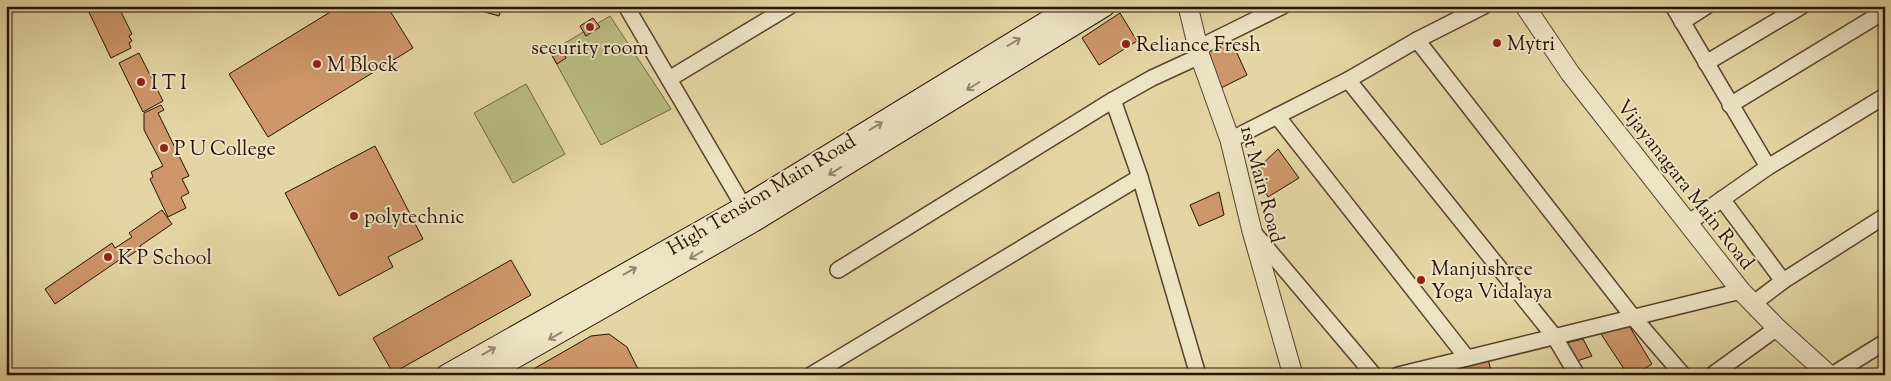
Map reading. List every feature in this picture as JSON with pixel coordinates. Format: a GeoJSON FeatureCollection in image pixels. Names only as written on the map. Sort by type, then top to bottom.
{"type":"FeatureCollection","features":[{"type":"Feature","properties":{"kind":"main road","name":"High Tension Main Road"},"geometry":{"type":"LineString","coordinates":[[446,375],[748,214],[1072,6]]}},
{"type":"Feature","properties":{"kind":"main road"},"geometry":{"type":"LineString","coordinates":[[485,375],[748,214],[1105,6]]}},
{"type":"Feature","properties":{"kind":"street"},"geometry":{"type":"LineString","coordinates":[[626,6],[748,214]]}},
{"type":"Feature","properties":{"kind":"street"},"geometry":{"type":"LineString","coordinates":[[669,79],[790,6]]}},
{"type":"Feature","properties":{"kind":"street","name":"1st Main Road"},"geometry":{"type":"LineString","coordinates":[[1188,6],[1199,52],[1230,140],[1252,231],[1293,375]]}},
{"type":"Feature","properties":{"kind":"street"},"geometry":{"type":"LineString","coordinates":[[838,270],[1113,100],[1283,6]]}},
{"type":"Feature","properties":{"kind":"street"},"geometry":{"type":"LineString","coordinates":[[1230,140],[1348,80],[1417,40],[1484,6]]}},
{"type":"Feature","properties":{"kind":"street","name":"Vijayanagara Main Road"},"geometry":{"type":"LineString","coordinates":[[1525,6],[1570,73],[1748,297],[1777,328],[1831,375]]}},
{"type":"Feature","properties":{"kind":"street"},"geometry":{"type":"LineString","coordinates":[[1673,6],[1768,167]]}},
{"type":"Feature","properties":{"kind":"street"},"geometry":{"type":"LineString","coordinates":[[1682,22],[1707,6]]}},
{"type":"Feature","properties":{"kind":"street"},"geometry":{"type":"LineString","coordinates":[[1706,63],[1802,6]]}},
{"type":"Feature","properties":{"kind":"street"},"geometry":{"type":"LineString","coordinates":[[1730,105],[1885,11]]}},
{"type":"Feature","properties":{"kind":"street"},"geometry":{"type":"LineString","coordinates":[[1417,40],[1633,317],[1683,375]]}},
{"type":"Feature","properties":{"kind":"street"},"geometry":{"type":"LineString","coordinates":[[1348,80],[1554,336],[1577,375]]}},
{"type":"Feature","properties":{"kind":"street"},"geometry":{"type":"LineString","coordinates":[[1688,223],[1768,167],[1885,96]]}},
{"type":"Feature","properties":{"kind":"street"},"geometry":{"type":"LineString","coordinates":[[1113,100],[1140,177],[1198,375]]}},
{"type":"Feature","properties":{"kind":"street"},"geometry":{"type":"LineString","coordinates":[[1277,116],[1467,358]]}},
{"type":"Feature","properties":{"kind":"street"},"geometry":{"type":"LineString","coordinates":[[811,375],[1140,177]]}},
{"type":"Feature","properties":{"kind":"street"},"geometry":{"type":"LineString","coordinates":[[1722,199],[1783,281]]}},
{"type":"Feature","properties":{"kind":"street"},"geometry":{"type":"LineString","coordinates":[[1398,375],[1633,317],[1748,297],[1783,281],[1885,216]]}},
{"type":"Feature","properties":{"kind":"street"},"geometry":{"type":"LineString","coordinates":[[1252,231],[1374,375]]}},
{"type":"Feature","properties":{"kind":"street"},"geometry":{"type":"LineString","coordinates":[[1712,375],[1777,328]]}},
{"type":"Feature","properties":{"kind":"street"},"geometry":{"type":"LineString","coordinates":[[1831,375],[1885,342]]}},
{"type":"Feature","properties":{"kind":"green space"},"geometry":{"type":"Polygon","coordinates":[[[610,16],[671,109],[601,145],[550,52],[610,16]]]}},
{"type":"Feature","properties":{"kind":"green space"},"geometry":{"type":"Polygon","coordinates":[[[526,84],[565,154],[513,183],[474,113],[526,84]]]}},
{"type":"Feature","properties":{"kind":"building"},"geometry":{"type":"Polygon","coordinates":[[[86,6],[118,6],[132,34],[129,36],[132,41],[129,43],[131,48],[111,58],[86,6]]]}},
{"type":"Feature","properties":{"kind":"building","name":"M Block"},"geometry":{"type":"Polygon","coordinates":[[[340,6],[387,6],[413,48],[268,137],[229,74],[340,6]]]}},
{"type":"Feature","properties":{"kind":"building"},"geometry":{"type":"Polygon","coordinates":[[[463,6],[502,6],[499,16],[463,6]]]}},
{"type":"Feature","properties":{"kind":"building"},"geometry":{"type":"Polygon","coordinates":[[[1120,13],[1137,41],[1099,65],[1082,38],[1120,13]]]}},
{"type":"Feature","properties":{"kind":"building","name":"security room"},"geometry":{"type":"Polygon","coordinates":[[[593,18],[600,27],[586,36],[580,26],[593,18]]]}},
{"type":"Feature","properties":{"kind":"building"},"geometry":{"type":"Polygon","coordinates":[[[1232,42],[1247,75],[1221,88],[1209,52],[1232,42]]]}},
{"type":"Feature","properties":{"kind":"building"},"geometry":{"type":"Polygon","coordinates":[[[560,46],[566,58],[557,64],[550,52],[560,46]]]}},
{"type":"Feature","properties":{"kind":"building","name":"I T I"},"geometry":{"type":"Polygon","coordinates":[[[139,53],[163,101],[143,112],[119,63],[139,53]]]}},
{"type":"Feature","properties":{"kind":"building","name":"P U College"},"geometry":{"type":"Polygon","coordinates":[[[161,105],[164,110],[158,113],[189,176],[182,179],[189,193],[181,197],[186,208],[168,217],[150,179],[153,177],[151,172],[163,166],[144,130],[144,113],[161,105]]]}},
{"type":"Feature","properties":{"kind":"building","name":"polytechnic"},"geometry":{"type":"Polygon","coordinates":[[[375,146],[423,239],[388,257],[393,267],[339,296],[285,193],[375,146]]]}},
{"type":"Feature","properties":{"kind":"building"},"geometry":{"type":"Polygon","coordinates":[[[1278,149],[1299,178],[1268,197],[1255,171],[1278,149]]]}},
{"type":"Feature","properties":{"kind":"building"},"geometry":{"type":"Polygon","coordinates":[[[1219,192],[1224,215],[1199,226],[1190,205],[1219,192]]]}},
{"type":"Feature","properties":{"kind":"building","name":"K P School"},"geometry":{"type":"Polygon","coordinates":[[[162,210],[172,224],[140,246],[141,248],[126,258],[125,256],[55,304],[45,289],[112,243],[115,248],[132,237],[129,233],[162,210]]]}},
{"type":"Feature","properties":{"kind":"building"},"geometry":{"type":"Polygon","coordinates":[[[511,260],[531,295],[393,373],[373,338],[511,260]]]}},
{"type":"Feature","properties":{"kind":"building"},"geometry":{"type":"Polygon","coordinates":[[[1628,324],[1652,364],[1634,375],[1628,375],[1601,334],[1628,324]]]}},
{"type":"Feature","properties":{"kind":"building"},"geometry":{"type":"Polygon","coordinates":[[[609,334],[627,347],[641,375],[523,375],[591,336],[609,334]]]}},
{"type":"Feature","properties":{"kind":"building"},"geometry":{"type":"Polygon","coordinates":[[[1583,339],[1592,356],[1577,361],[1566,343],[1583,339]]]}},
{"type":"Feature","properties":{"kind":"building"},"geometry":{"type":"Polygon","coordinates":[[[1488,359],[1492,375],[1468,375],[1465,366],[1488,359]]]}},
{"type":"Feature","properties":{"kind":"building"},"geometry":{"type":"Polygon","coordinates":[[[1462,368],[1464,375],[1446,375],[1445,372],[1462,368]]]}},
{"type":"Feature","properties":{"kind":"place","name":"security room"},"geometry":{"type":"Point","coordinates":[590,27]}},
{"type":"Feature","properties":{"kind":"place","name":"Mytri"},"geometry":{"type":"Point","coordinates":[1497,43]}},
{"type":"Feature","properties":{"kind":"place","name":"Reliance Fresh"},"geometry":{"type":"Point","coordinates":[1126,44]}},
{"type":"Feature","properties":{"kind":"place","name":"M Block"},"geometry":{"type":"Point","coordinates":[317,64]}},
{"type":"Feature","properties":{"kind":"place","name":"I T I"},"geometry":{"type":"Point","coordinates":[141,82]}},
{"type":"Feature","properties":{"kind":"place","name":"P U College"},"geometry":{"type":"Point","coordinates":[164,148]}},
{"type":"Feature","properties":{"kind":"place","name":"polytechnic"},"geometry":{"type":"Point","coordinates":[354,216]}},
{"type":"Feature","properties":{"kind":"place","name":"K P School"},"geometry":{"type":"Point","coordinates":[108,257]}},
{"type":"Feature","properties":{"kind":"place","name":"Manjushree Yoga Vidalaya"},"geometry":{"type":"Point","coordinates":[1421,280]}}]}
